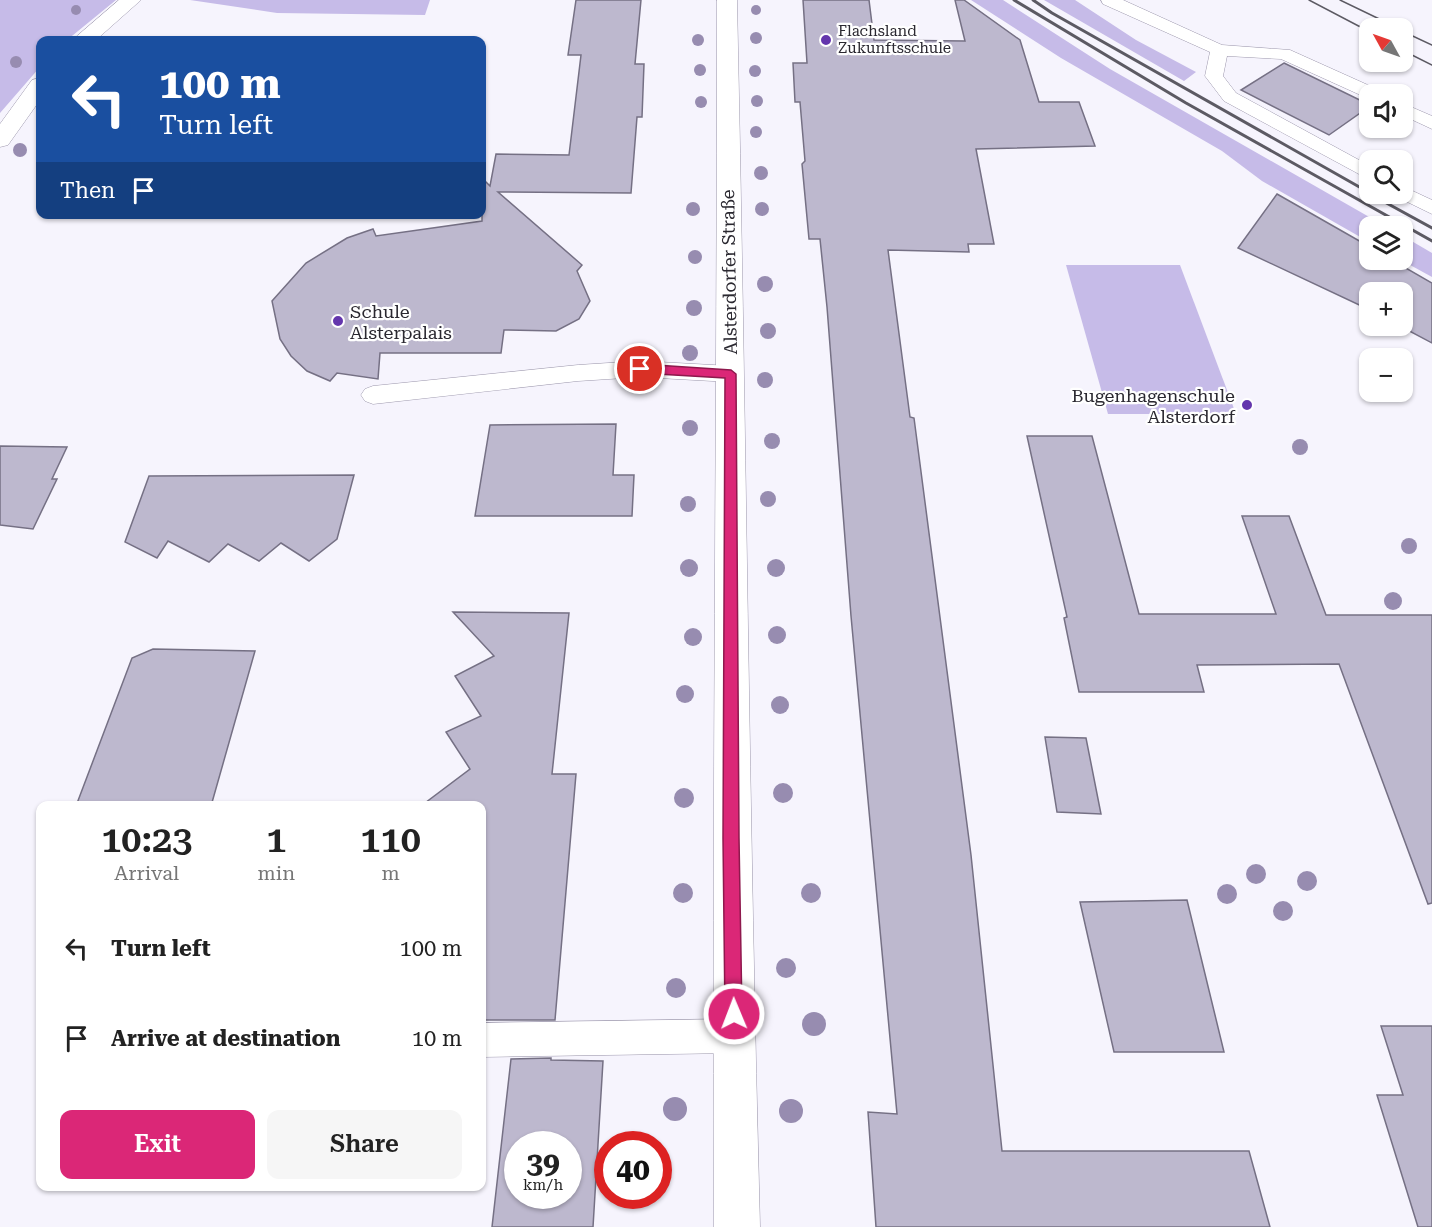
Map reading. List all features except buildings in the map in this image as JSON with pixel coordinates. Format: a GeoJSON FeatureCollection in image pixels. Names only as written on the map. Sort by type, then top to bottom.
{"type":"FeatureCollection","features":[{"type":"Feature","properties":{"kind":"street"},"geometry":{"type":"LineString","coordinates":[[89,36],[131,0]]}},
{"type":"Feature","properties":{"kind":"street","name":"Alsterdorfer Straße"},"geometry":{"type":"LineString","coordinates":[[727,0],[731,374],[731,838],[737,1227]]}},
{"type":"Feature","properties":{"kind":"street"},"geometry":{"type":"LineString","coordinates":[[0,140],[36,90]]}},
{"type":"Feature","properties":{"kind":"lane"},"geometry":{"type":"LineString","coordinates":[[1109,0],[1219,50],[1284,54],[1359,88]]}},
{"type":"Feature","properties":{"kind":"lane"},"geometry":{"type":"LineString","coordinates":[[1219,50],[1214,76],[1230,97],[1359,168]]}},
{"type":"Feature","properties":{"kind":"lane"},"geometry":{"type":"LineString","coordinates":[[1413,114],[1432,123]]}},
{"type":"Feature","properties":{"kind":"lane"},"geometry":{"type":"LineString","coordinates":[[1413,198],[1432,208]]}},
{"type":"Feature","properties":{"kind":"lane"},"geometry":{"type":"LineString","coordinates":[[373,395],[578,373],[640,369],[731,374]]}},
{"type":"Feature","properties":{"kind":"lane"},"geometry":{"type":"LineString","coordinates":[[486,1040],[734,1035]]}},
{"type":"Feature","properties":{"kind":"shaded area"},"geometry":{"type":"Polygon","coordinates":[[[0,0],[116,0],[72,36],[36,36],[36,72],[0,113],[0,0]]]}},
{"type":"Feature","properties":{"kind":"shaded area"},"geometry":{"type":"Polygon","coordinates":[[[190,0],[430,0],[425,15],[277,13],[190,0]]]}},
{"type":"Feature","properties":{"kind":"shaded area"},"geometry":{"type":"Polygon","coordinates":[[[971,0],[1003,0],[1110,69],[1367,216],[1359,216],[1359,236],[1262,181],[1222,151],[1061,58],[971,0]]]}},
{"type":"Feature","properties":{"kind":"shaded area"},"geometry":{"type":"Polygon","coordinates":[[[1044,0],[1075,0],[1136,40],[1196,72],[1184,81],[1044,0]]]}},
{"type":"Feature","properties":{"kind":"shaded area"},"geometry":{"type":"Polygon","coordinates":[[[1413,242],[1432,253],[1432,277],[1413,267],[1413,242]]]}},
{"type":"Feature","properties":{"kind":"shaded area"},"geometry":{"type":"Polygon","coordinates":[[[1066,265],[1180,265],[1236,414],[1108,414],[1066,265]]]}},
{"type":"Feature","properties":{"kind":"tram line"},"geometry":{"type":"LineString","coordinates":[[1309,0],[1359,26]]}},
{"type":"Feature","properties":{"kind":"tram line"},"geometry":{"type":"LineString","coordinates":[[1340,0],[1377,18]]}},
{"type":"Feature","properties":{"kind":"tram line"},"geometry":{"type":"LineString","coordinates":[[1413,36],[1432,45]]}},
{"type":"Feature","properties":{"kind":"tram line"},"geometry":{"type":"LineString","coordinates":[[1413,56],[1432,65]]}},
{"type":"Feature","properties":{"kind":"railway"},"geometry":{"type":"LineString","coordinates":[[1014,0],[1186,103],[1432,241]]}},
{"type":"Feature","properties":{"kind":"railway"},"geometry":{"type":"LineString","coordinates":[[1033,0],[1052,13],[1359,187]]}},
{"type":"Feature","properties":{"kind":"railway"},"geometry":{"type":"LineString","coordinates":[[1388,204],[1432,228]]}},
{"type":"Feature","properties":{"kind":"place","name":"Flachsland Zukunftsschule"},"geometry":{"type":"Point","coordinates":[826,40]}},
{"type":"Feature","properties":{"kind":"place","name":"Schule Alsterpalais"},"geometry":{"type":"Point","coordinates":[338,321]}},
{"type":"Feature","properties":{"kind":"place","name":"Bugenhagenschule Alsterdorf"},"geometry":{"type":"Point","coordinates":[1247,405]}},
{"type":"Feature","properties":{"kind":"route"},"geometry":{"type":"LineString","coordinates":[[640,369],[679,373],[731,374],[731,838],[734,1014]]}}]}
